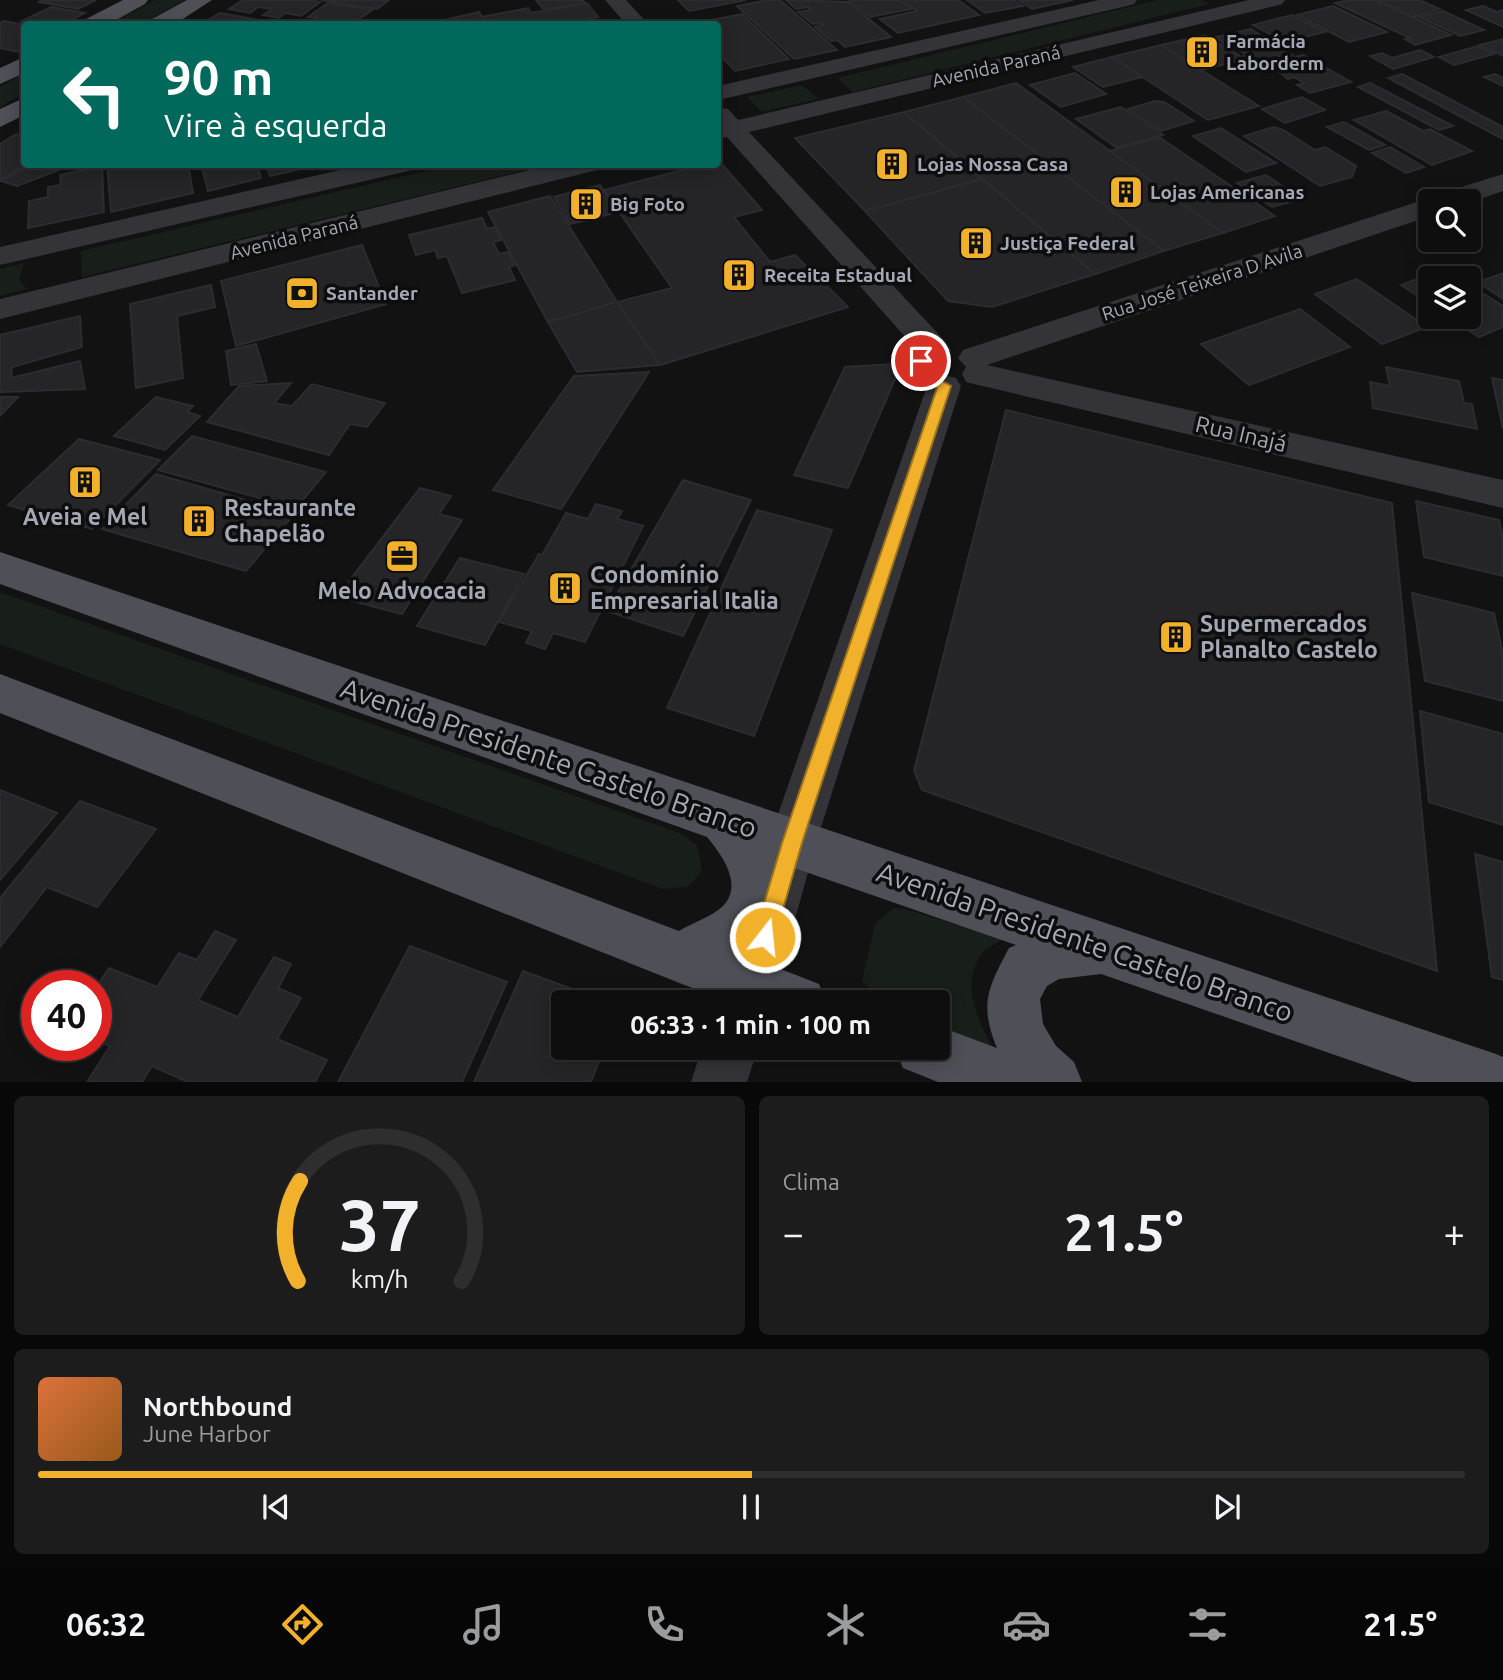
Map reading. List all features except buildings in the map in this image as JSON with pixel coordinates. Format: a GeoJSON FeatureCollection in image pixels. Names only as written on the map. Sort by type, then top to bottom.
{"type":"FeatureCollection","features":[{"type":"Feature","properties":{"kind":"main road"},"geometry":{"type":"LineString","coordinates":[[100,21],[138,0]]}},
{"type":"Feature","properties":{"kind":"main road"},"geometry":{"type":"LineString","coordinates":[[165,21],[202,0]]}},
{"type":"Feature","properties":{"kind":"main road"},"geometry":{"type":"LineString","coordinates":[[0,77],[21,66]]}},
{"type":"Feature","properties":{"kind":"main road"},"geometry":{"type":"LineString","coordinates":[[0,120],[21,107]]}},
{"type":"Feature","properties":{"kind":"main road","name":"Avenida Presidente Castelo Branco"},"geometry":{"type":"LineString","coordinates":[[0,568],[792,843],[1496,1082]]}},
{"type":"Feature","properties":{"kind":"main road"},"geometry":{"type":"LineString","coordinates":[[0,693],[682,958],[741,990]]}},
{"type":"Feature","properties":{"kind":"main road"},"geometry":{"type":"LineString","coordinates":[[682,958],[741,924],[755,895],[753,864],[742,842],[722,818]]}},
{"type":"Feature","properties":{"kind":"main road"},"geometry":{"type":"LineString","coordinates":[[1054,1082],[1036,1066],[1017,1030],[1013,996],[1028,967],[1053,953],[1105,949]]}},
{"type":"Feature","properties":{"kind":"main road"},"geometry":{"type":"LineString","coordinates":[[950,1058],[1013,1082]]}},
{"type":"Feature","properties":{"kind":"street"},"geometry":{"type":"LineString","coordinates":[[615,0],[634,21]]}},
{"type":"Feature","properties":{"kind":"street","name":"Avenida Paraná"},"geometry":{"type":"LineString","coordinates":[[721,92],[1127,0]]}},
{"type":"Feature","properties":{"kind":"street","name":"Avenida Paraná"},"geometry":{"type":"LineString","coordinates":[[722,124],[857,99],[1227,4],[1270,1]]}},
{"type":"Feature","properties":{"kind":"street"},"geometry":{"type":"LineString","coordinates":[[829,68],[819,76],[821,87],[835,95],[857,99]]}},
{"type":"Feature","properties":{"kind":"street"},"geometry":{"type":"LineString","coordinates":[[722,124],[958,367],[792,843],[749,990]]}},
{"type":"Feature","properties":{"kind":"street","name":"Avenida Paraná"},"geometry":{"type":"LineString","coordinates":[[0,256],[386,168]]}},
{"type":"Feature","properties":{"kind":"street","name":"Avenida Paraná"},"geometry":{"type":"LineString","coordinates":[[0,309],[572,168]]}},
{"type":"Feature","properties":{"kind":"street"},"geometry":{"type":"LineString","coordinates":[[1481,189],[1503,182]]}},
{"type":"Feature","properties":{"kind":"street","name":"Rua José Teixeira D Avila"},"geometry":{"type":"LineString","coordinates":[[958,367],[1418,211]]}},
{"type":"Feature","properties":{"kind":"street"},"geometry":{"type":"LineString","coordinates":[[74,239],[54,251],[44,266],[45,279],[59,287],[82,289]]}},
{"type":"Feature","properties":{"kind":"street","name":"Rua Inajá"},"geometry":{"type":"LineString","coordinates":[[958,367],[1503,494]]}},
{"type":"Feature","properties":{"kind":"street"},"geometry":{"type":"LineString","coordinates":[[719,1082],[726,1060]]}},
{"type":"Feature","properties":{"kind":"shaded area"},"geometry":{"type":"Polygon","coordinates":[[[155,0],[185,0],[147,21],[116,21],[155,0]]]}},
{"type":"Feature","properties":{"kind":"shaded area"},"geometry":{"type":"Polygon","coordinates":[[[1158,0],[1201,0],[1209,4],[853,92],[837,78],[1158,0]]]}},
{"type":"Feature","properties":{"kind":"shaded area"},"geometry":{"type":"Polygon","coordinates":[[[21,75],[21,95],[0,107],[0,87],[21,75]]]}},
{"type":"Feature","properties":{"kind":"shaded area"},"geometry":{"type":"Polygon","coordinates":[[[802,85],[818,99],[762,112],[747,97],[802,85]]]}},
{"type":"Feature","properties":{"kind":"shaded area"},"geometry":{"type":"Polygon","coordinates":[[[439,168],[534,168],[82,277],[81,251],[439,168]]]}},
{"type":"Feature","properties":{"kind":"shaded area"},"geometry":{"type":"Polygon","coordinates":[[[24,263],[19,280],[27,289],[0,296],[0,269],[24,263]]]}},
{"type":"Feature","properties":{"kind":"shaded area"},"geometry":{"type":"Polygon","coordinates":[[[0,592],[680,833],[697,845],[702,871],[688,887],[663,889],[0,644],[0,592]]]}},
{"type":"Feature","properties":{"kind":"shaded area"},"geometry":{"type":"Polygon","coordinates":[[[894,908],[1004,939],[983,952],[972,979],[977,1014],[993,1049],[950,1031],[950,990],[871,990],[862,981],[875,924],[894,908]]]}},
{"type":"Feature","properties":{"kind":"place","name":"Farmácia Laborderm"},"geometry":{"type":"Point","coordinates":[1202,52]}},
{"type":"Feature","properties":{"kind":"place","name":"Lojas Nossa Casa"},"geometry":{"type":"Point","coordinates":[892,164]}},
{"type":"Feature","properties":{"kind":"place","name":"Lojas Americanas"},"geometry":{"type":"Point","coordinates":[1126,192]}},
{"type":"Feature","properties":{"kind":"place","name":"Big Foto"},"geometry":{"type":"Point","coordinates":[586,204]}},
{"type":"Feature","properties":{"kind":"place","name":"Justiça Federal"},"geometry":{"type":"Point","coordinates":[976,243]}},
{"type":"Feature","properties":{"kind":"place","name":"Receita Estadual"},"geometry":{"type":"Point","coordinates":[739,275]}},
{"type":"Feature","properties":{"kind":"place","name":"Santander"},"geometry":{"type":"Point","coordinates":[302,293]}},
{"type":"Feature","properties":{"kind":"place","name":"Aveia e Mel"},"geometry":{"type":"Point","coordinates":[85,482]}},
{"type":"Feature","properties":{"kind":"place","name":"Restaurante Chapelão"},"geometry":{"type":"Point","coordinates":[199,521]}},
{"type":"Feature","properties":{"kind":"place","name":"Melo Advocacia"},"geometry":{"type":"Point","coordinates":[402,556]}},
{"type":"Feature","properties":{"kind":"place","name":"Condomínio Empresarial Italia"},"geometry":{"type":"Point","coordinates":[565,588]}},
{"type":"Feature","properties":{"kind":"place","name":"Supermercados Planalto Castelo"},"geometry":{"type":"Point","coordinates":[1176,637]}},
{"type":"Feature","properties":{"kind":"route"},"geometry":{"type":"LineString","coordinates":[[765,937],[792,843],[944,386],[928,379],[920,367],[921,361]]}}]}
